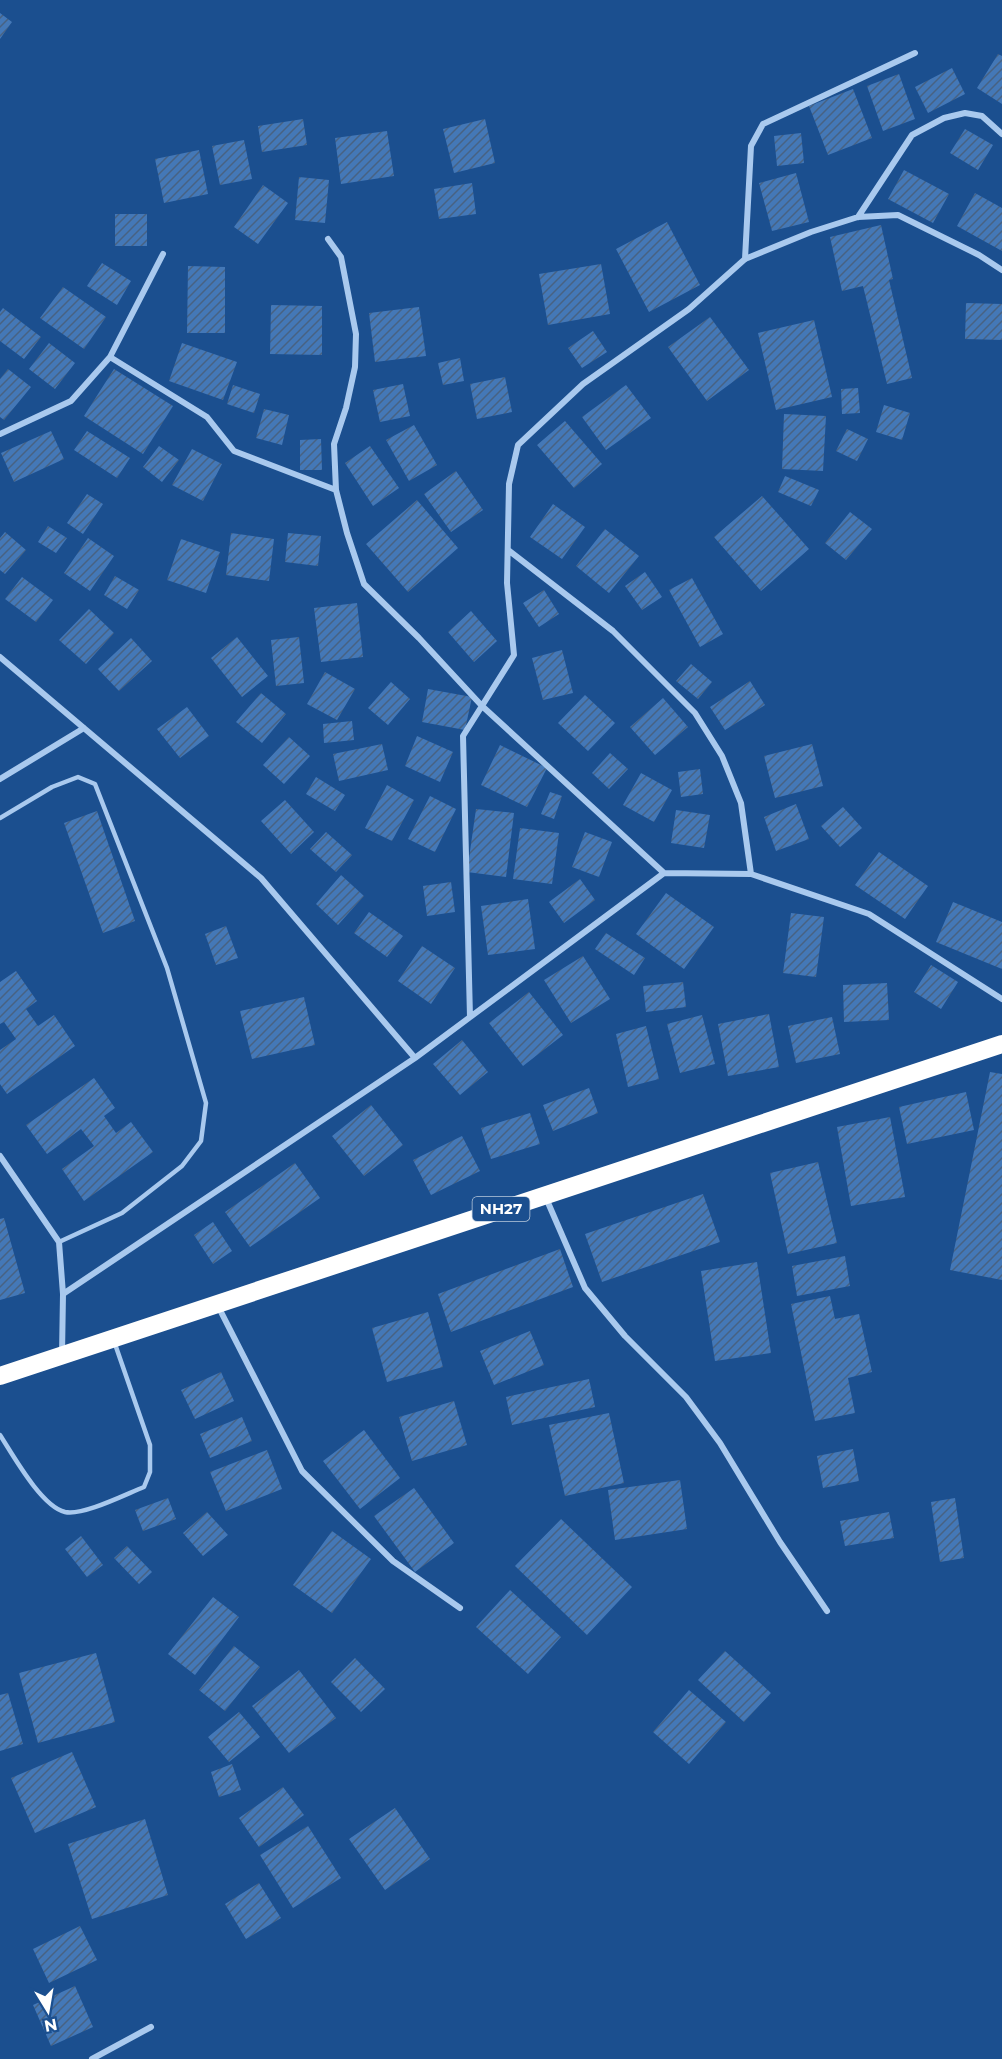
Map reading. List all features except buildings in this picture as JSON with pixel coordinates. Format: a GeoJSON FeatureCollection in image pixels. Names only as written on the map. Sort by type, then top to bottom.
{"type":"FeatureCollection","features":[{"type":"Feature","properties":{"kind":"highway","name":"NH27"},"geometry":{"type":"LineString","coordinates":[[0,1376],[1002,1044]]}},
{"type":"Feature","properties":{"kind":"street"},"geometry":{"type":"LineString","coordinates":[[745,259],[751,146],[763,124],[915,53]]}},
{"type":"Feature","properties":{"kind":"street"},"geometry":{"type":"LineString","coordinates":[[858,217],[912,135],[944,118],[965,113],[982,116],[1002,134]]}},
{"type":"Feature","properties":{"kind":"street"},"geometry":{"type":"LineString","coordinates":[[470,1017],[463,736],[514,655],[507,584],[509,484],[518,445],[583,384],[689,309],[745,259],[811,232],[858,217],[898,215],[980,255],[1002,270]]}},
{"type":"Feature","properties":{"kind":"street"},"geometry":{"type":"LineString","coordinates":[[328,239],[341,257],[356,333],[355,367],[346,408],[334,444],[336,490],[364,584],[419,638],[482,706],[664,873]]}},
{"type":"Feature","properties":{"kind":"street"},"geometry":{"type":"LineString","coordinates":[[0,434],[71,401],[110,357],[163,254]]}},
{"type":"Feature","properties":{"kind":"street"},"geometry":{"type":"LineString","coordinates":[[110,357],[207,417],[234,451],[336,490]]}},
{"type":"Feature","properties":{"kind":"street"},"geometry":{"type":"LineString","coordinates":[[508,550],[613,631],[695,713],[722,756],[741,802],[752,874]]}},
{"type":"Feature","properties":{"kind":"street"},"geometry":{"type":"LineString","coordinates":[[0,657],[261,878],[415,1058]]}},
{"type":"Feature","properties":{"kind":"street"},"geometry":{"type":"LineString","coordinates":[[0,779],[84,728]]}},
{"type":"Feature","properties":{"kind":"street"},"geometry":{"type":"LineString","coordinates":[[63,1294],[415,1058],[664,873],[752,874],[869,914],[1002,999]]}},
{"type":"Feature","properties":{"kind":"street"},"geometry":{"type":"LineString","coordinates":[[0,1156],[59,1242],[63,1294],[62,1354]]}},
{"type":"Feature","properties":{"kind":"street"},"geometry":{"type":"LineString","coordinates":[[545,1195],[585,1288],[625,1336],[686,1397],[720,1443],[780,1542],[827,1611]]}},
{"type":"Feature","properties":{"kind":"street"},"geometry":{"type":"LineString","coordinates":[[216,1303],[302,1471],[393,1561],[460,1608]]}},
{"type":"Feature","properties":{"kind":"street"},"geometry":{"type":"LineString","coordinates":[[92,2059],[151,2027]]}},
{"type":"Feature","properties":{"kind":"lane"},"geometry":{"type":"LineString","coordinates":[[0,818],[52,787],[78,777],[95,784],[167,968],[206,1103],[201,1141],[182,1166],[122,1213],[59,1242]]}},
{"type":"Feature","properties":{"kind":"lane"},"geometry":{"type":"LineString","coordinates":[[0,1435],[39,1495],[64,1512],[86,1510],[144,1487],[150,1472],[150,1445],[112,1337]]}}]}
